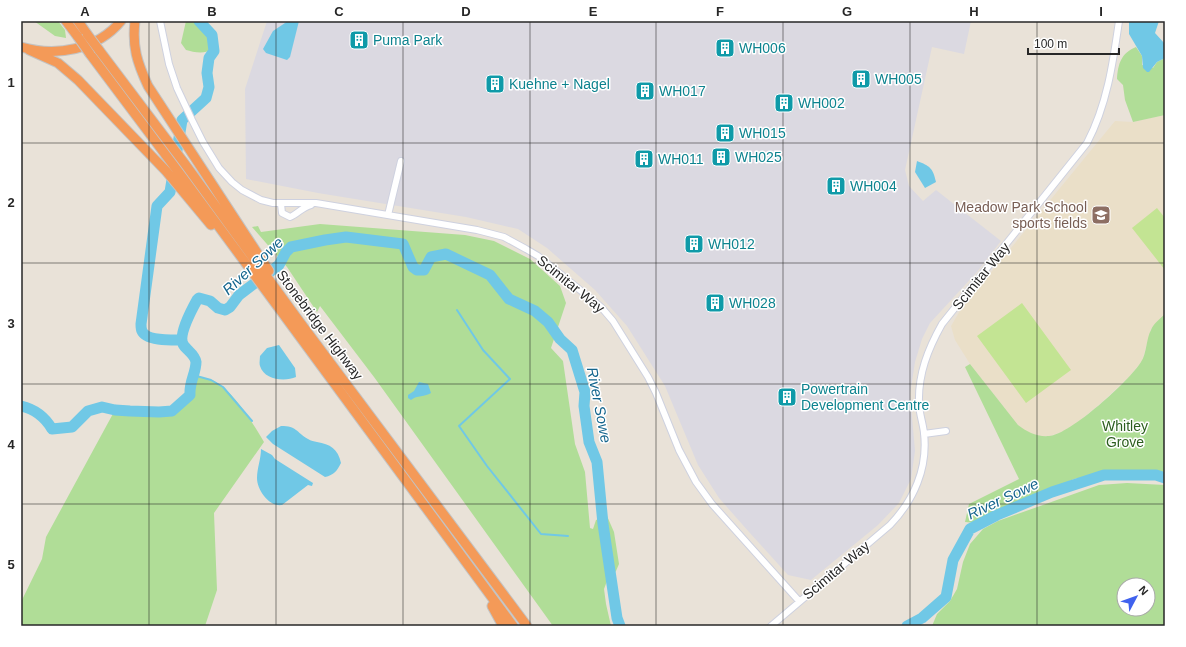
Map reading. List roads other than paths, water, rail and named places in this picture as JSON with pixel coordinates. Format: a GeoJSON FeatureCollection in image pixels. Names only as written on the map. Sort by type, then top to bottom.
{"type":"FeatureCollection","features":[{"type":"Feature","properties":{"kind":"highway","name":"Stonebridge Highway"},"geometry":{"type":"LineString","coordinates":[[66,21],[170,160],[181,182],[273,287],[528,626]]}},
{"type":"Feature","properties":{"kind":"highway","name":"Stonebridge Highway"},"geometry":{"type":"LineString","coordinates":[[78,21],[185,164],[255,266]]}},
{"type":"Feature","properties":{"kind":"highway"},"geometry":{"type":"LineString","coordinates":[[25,48],[55,52],[74,49],[88,45],[99,39],[112,30],[121,21]]}},
{"type":"Feature","properties":{"kind":"highway"},"geometry":{"type":"LineString","coordinates":[[135,21],[135,51],[139,66],[148,86],[186,143],[255,266],[273,287]]}},
{"type":"Feature","properties":{"kind":"highway"},"geometry":{"type":"LineString","coordinates":[[25,48],[50,58],[69,72],[105,107],[166,171],[181,182]]}},
{"type":"Feature","properties":{"kind":"highway","name":"Stonebridge Highway"},"geometry":{"type":"LineString","coordinates":[[273,287],[336,388],[513,626]]}},
{"type":"Feature","properties":{"kind":"highway"},"geometry":{"type":"LineString","coordinates":[[474,573],[504,626]]}},
{"type":"Feature","properties":{"kind":"street","name":"Scimitar Way"},"geometry":{"type":"LineString","coordinates":[[160,21],[169,64],[186,108],[219,168],[242,190],[261,200],[280,204],[294,202],[316,203],[477,230],[504,238],[515,242],[538,256],[601,307],[613,321],[648,377],[679,450],[696,482],[716,510],[799,601],[890,525],[906,506],[915,492],[920,479],[925,452],[919,403],[920,382],[928,352],[942,324],[1087,143],[1094,131],[1105,100],[1119,21]]}},
{"type":"Feature","properties":{"kind":"street"},"geometry":{"type":"LineString","coordinates":[[388,215],[401,161]]}},
{"type":"Feature","properties":{"kind":"street"},"geometry":{"type":"LineString","coordinates":[[280,204],[282,213],[290,217],[295,215],[305,206],[316,203]]}},
{"type":"Feature","properties":{"kind":"street"},"geometry":{"type":"LineString","coordinates":[[924,434],[946,431]]}},
{"type":"Feature","properties":{"kind":"street"},"geometry":{"type":"LineString","coordinates":[[771,626],[799,601]]}},
{"type":"Feature","properties":{"kind":"water"},"geometry":{"type":"Polygon","coordinates":[[[288,21],[299,21],[290,57],[287,60],[266,53],[263,49],[273,31],[288,21]]]}},
{"type":"Feature","properties":{"kind":"water"},"geometry":{"type":"Polygon","coordinates":[[[1129,21],[1159,21],[1155,33],[1165,44],[1165,58],[1157,62],[1149,72],[1143,68],[1142,56],[1129,34],[1129,21]]]}},
{"type":"Feature","properties":{"kind":"water"},"geometry":{"type":"Polygon","coordinates":[[[917,161],[930,168],[934,174],[936,182],[925,188],[915,172],[917,161]]]}},
{"type":"Feature","properties":{"kind":"water"},"geometry":{"type":"Polygon","coordinates":[[[279,345],[295,368],[296,377],[291,379],[275,379],[262,371],[260,356],[267,348],[279,345]]]}},
{"type":"Feature","properties":{"kind":"water"},"geometry":{"type":"Polygon","coordinates":[[[419,382],[428,384],[431,393],[411,400],[408,398],[408,395],[414,391],[419,382]]]}},
{"type":"Feature","properties":{"kind":"water"},"geometry":{"type":"Polygon","coordinates":[[[281,426],[293,428],[309,440],[326,444],[333,448],[338,454],[341,463],[337,470],[333,474],[325,477],[273,444],[266,437],[272,431],[281,426]]]}},
{"type":"Feature","properties":{"kind":"water"},"geometry":{"type":"Polygon","coordinates":[[[261,449],[313,483],[312,486],[308,485],[282,505],[277,505],[268,500],[259,488],[257,478],[261,449]]]}},
{"type":"Feature","properties":{"kind":"waterway"},"geometry":{"type":"LineString","coordinates":[[182,340],[149,337],[142,331],[141,324],[157,206],[170,192],[182,120],[206,98],[209,87],[207,73],[209,58],[214,51],[212,35],[199,21]]}},
{"type":"Feature","properties":{"kind":"waterway","name":"River Sowe"},"geometry":{"type":"LineString","coordinates":[[21,406],[39,414],[52,429],[72,427],[88,411],[102,407],[130,411],[172,411],[190,395],[196,362],[194,357],[183,344],[182,335],[186,322],[197,300],[199,298],[210,301],[218,308],[225,310],[230,307],[239,295],[279,265],[286,252],[291,247],[346,237],[403,244],[413,267],[417,270],[424,270],[431,257],[446,254],[490,275],[509,299],[535,311],[548,322],[560,339],[572,350],[585,392],[584,406],[589,442],[597,462],[603,524],[617,618],[620,626]]}},
{"type":"Feature","properties":{"kind":"waterway"},"geometry":{"type":"LineString","coordinates":[[457,310],[483,350],[510,379],[459,426],[487,466],[541,534],[568,536]]}},
{"type":"Feature","properties":{"kind":"waterway"},"geometry":{"type":"LineString","coordinates":[[193,375],[211,380],[223,387],[252,421]]}},
{"type":"Feature","properties":{"kind":"waterway","name":"River Sowe"},"geometry":{"type":"LineString","coordinates":[[907,626],[922,618],[946,597],[953,560],[970,529],[997,515],[1052,492],[1104,475],[1156,475],[1165,478]]}},
{"type":"Feature","properties":{"kind":"place","name":"Puma Park"},"geometry":{"type":"Point","coordinates":[359,40]}},
{"type":"Feature","properties":{"kind":"place","name":"WH006"},"geometry":{"type":"Point","coordinates":[725,48]}},
{"type":"Feature","properties":{"kind":"place","name":"WH005"},"geometry":{"type":"Point","coordinates":[861,79]}},
{"type":"Feature","properties":{"kind":"place","name":"Kuehne + Nagel"},"geometry":{"type":"Point","coordinates":[495,84]}},
{"type":"Feature","properties":{"kind":"place","name":"WH017"},"geometry":{"type":"Point","coordinates":[645,91]}},
{"type":"Feature","properties":{"kind":"place","name":"WH002"},"geometry":{"type":"Point","coordinates":[784,103]}},
{"type":"Feature","properties":{"kind":"place","name":"WH015"},"geometry":{"type":"Point","coordinates":[725,133]}},
{"type":"Feature","properties":{"kind":"place","name":"WH025"},"geometry":{"type":"Point","coordinates":[721,157]}},
{"type":"Feature","properties":{"kind":"place","name":"WH011"},"geometry":{"type":"Point","coordinates":[644,159]}},
{"type":"Feature","properties":{"kind":"place","name":"WH004"},"geometry":{"type":"Point","coordinates":[836,186]}},
{"type":"Feature","properties":{"kind":"place","name":"Meadow Park School sports fields"},"geometry":{"type":"Point","coordinates":[1101,215]}},
{"type":"Feature","properties":{"kind":"place","name":"WH012"},"geometry":{"type":"Point","coordinates":[694,244]}},
{"type":"Feature","properties":{"kind":"place","name":"WH028"},"geometry":{"type":"Point","coordinates":[715,303]}},
{"type":"Feature","properties":{"kind":"place","name":"Powertrain Development Centre"},"geometry":{"type":"Point","coordinates":[787,397]}},
{"type":"Feature","properties":{"kind":"park label","name":"Whitley Grove"},"geometry":{"type":"Point","coordinates":[1125,434]}}]}
